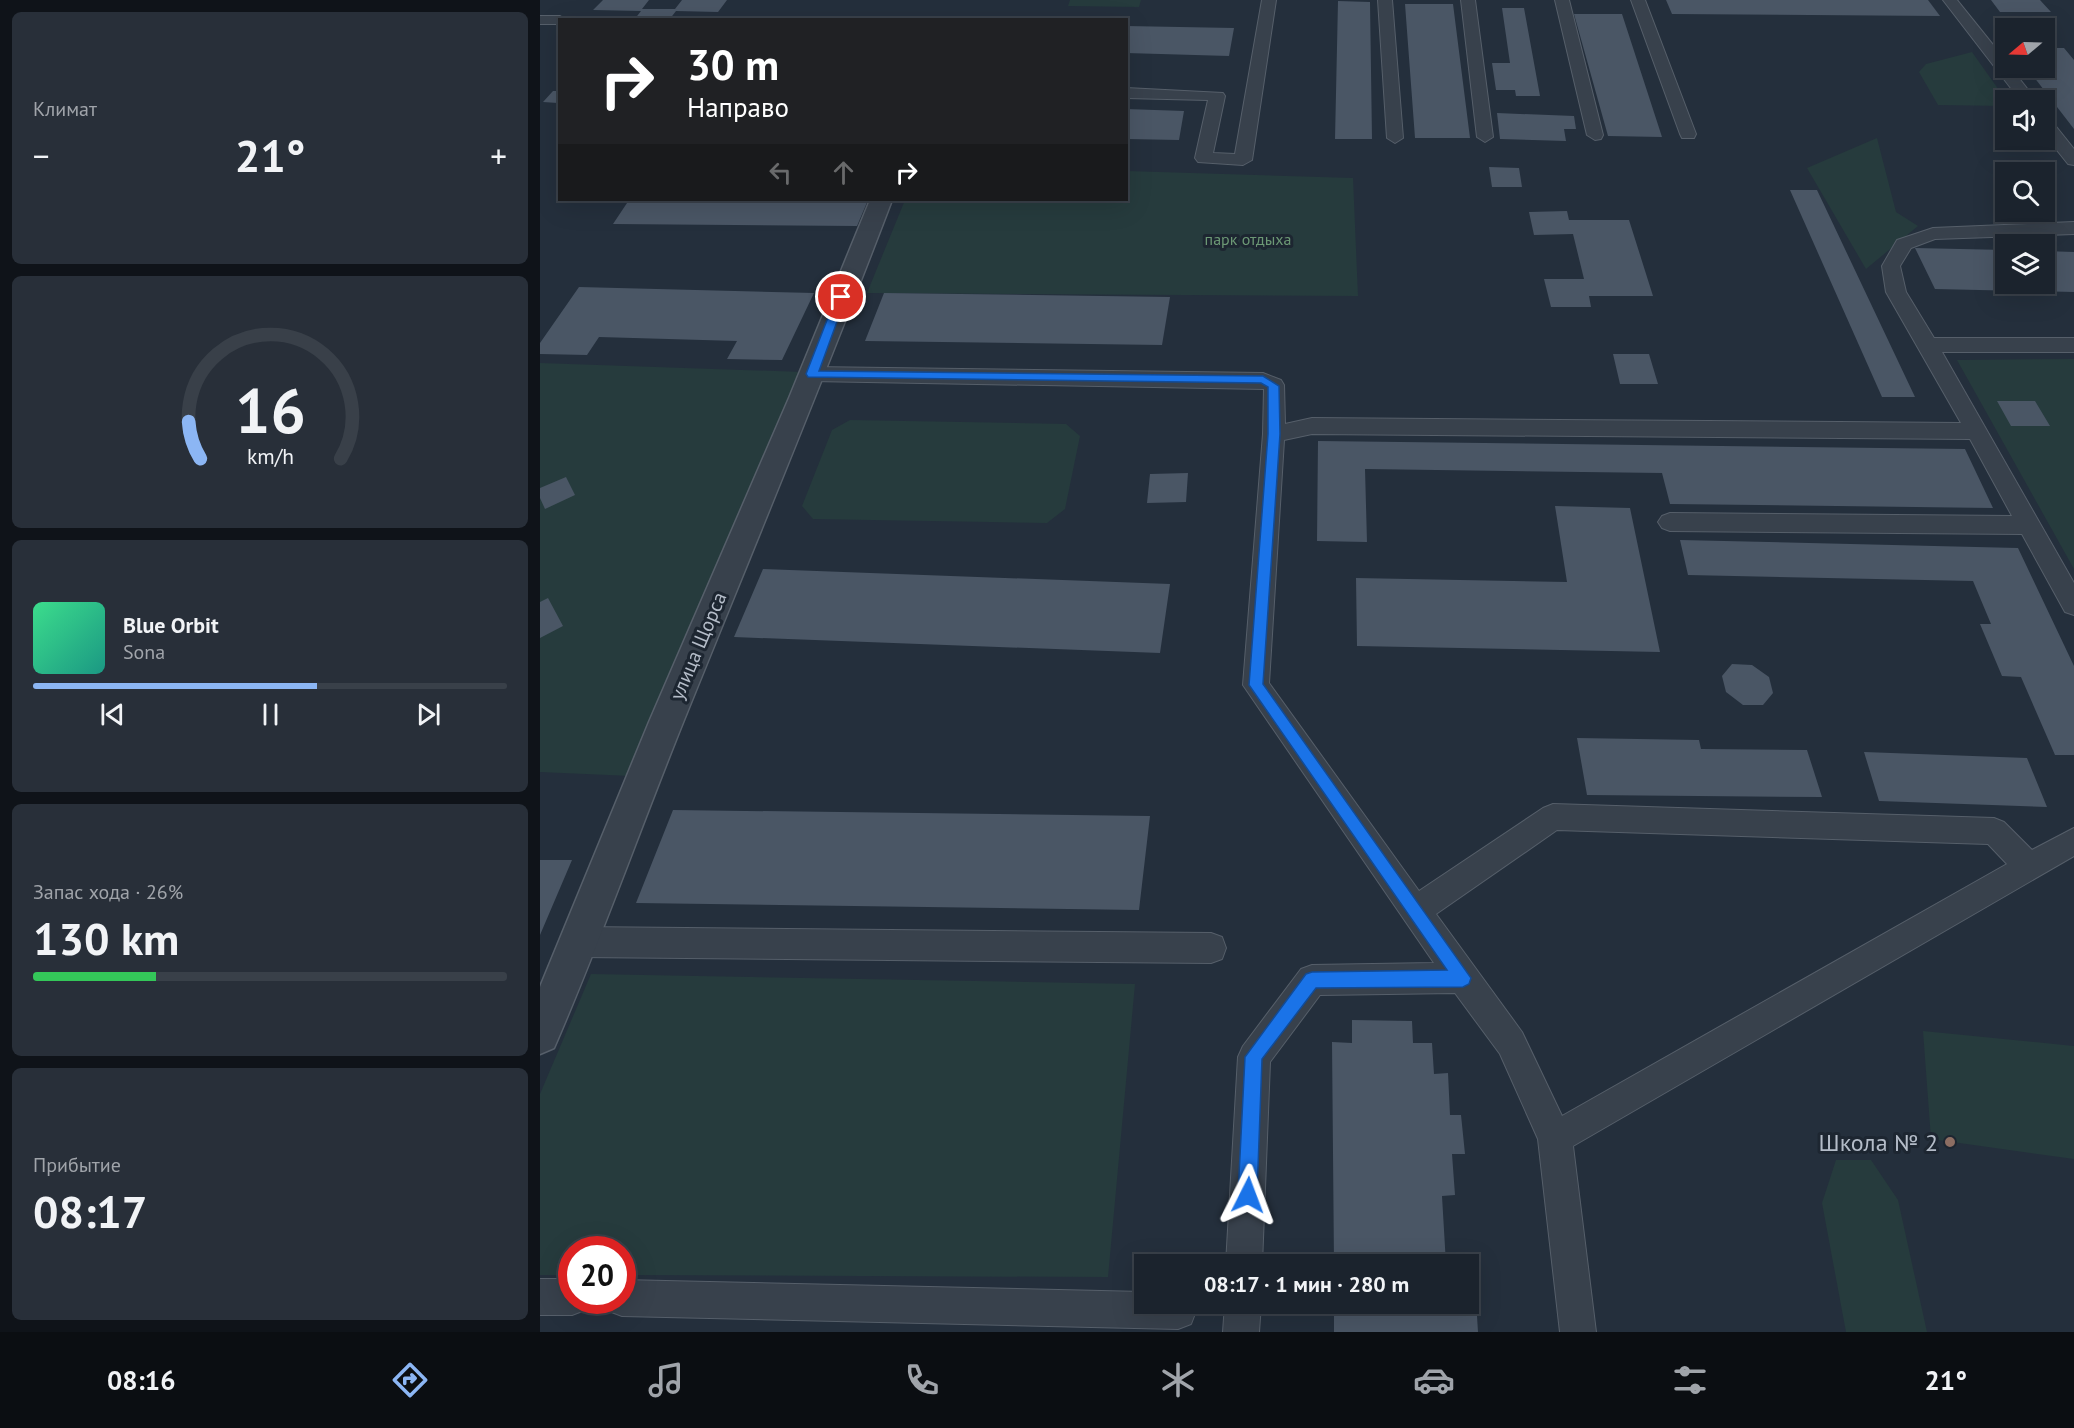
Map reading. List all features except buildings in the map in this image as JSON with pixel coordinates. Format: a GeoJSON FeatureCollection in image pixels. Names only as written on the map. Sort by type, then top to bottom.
{"type":"FeatureCollection","features":[{"type":"Feature","properties":{"kind":"street","name":"улица Щорса"},"geometry":{"type":"LineString","coordinates":[[540,1034],[580,942],[666,722],[812,374],[856,258],[881,201]]}},
{"type":"Feature","properties":{"kind":"lane"},"geometry":{"type":"LineString","coordinates":[[1128,93],[1217,96],[1204,158],[1243,160],[1269,0]]}},
{"type":"Feature","properties":{"kind":"lane"},"geometry":{"type":"LineString","coordinates":[[1385,0],[1395,138]]}},
{"type":"Feature","properties":{"kind":"lane"},"geometry":{"type":"LineString","coordinates":[[1468,0],[1485,137]]}},
{"type":"Feature","properties":{"kind":"lane"},"geometry":{"type":"LineString","coordinates":[[1562,0],[1595,135]]}},
{"type":"Feature","properties":{"kind":"lane"},"geometry":{"type":"LineString","coordinates":[[1638,0],[1688,134]]}},
{"type":"Feature","properties":{"kind":"lane"},"geometry":{"type":"LineString","coordinates":[[1950,0],[2020,90]]}},
{"type":"Feature","properties":{"kind":"lane"},"geometry":{"type":"LineString","coordinates":[[540,20],[558,20]]}},
{"type":"Feature","properties":{"kind":"lane"},"geometry":{"type":"LineString","coordinates":[[2055,136],[2074,160]]}},
{"type":"Feature","properties":{"kind":"lane"},"geometry":{"type":"LineString","coordinates":[[2074,228],[1933,234],[1904,244],[1891,266],[1896,292],[2074,605]]}},
{"type":"Feature","properties":{"kind":"lane"},"geometry":{"type":"LineString","coordinates":[[1928,345],[2074,345]]}},
{"type":"Feature","properties":{"kind":"lane"},"geometry":{"type":"LineString","coordinates":[[812,374],[1263,380],[1274,386],[1274,434],[1256,685],[1463,978],[1511,1042],[1555,1138],[1578,1332]]}},
{"type":"Feature","properties":{"kind":"lane"},"geometry":{"type":"LineString","coordinates":[[1274,434],[1312,426],[1976,431]]}},
{"type":"Feature","properties":{"kind":"lane"},"geometry":{"type":"LineString","coordinates":[[1670,522],[2029,525]]}},
{"type":"Feature","properties":{"kind":"lane"},"geometry":{"type":"LineString","coordinates":[[1417,910],[1553,817],[1994,831],[2029,867]]}},
{"type":"Feature","properties":{"kind":"lane"},"geometry":{"type":"LineString","coordinates":[[1555,1138],[2074,842]]}},
{"type":"Feature","properties":{"kind":"lane"},"geometry":{"type":"LineString","coordinates":[[580,942],[1211,948]]}},
{"type":"Feature","properties":{"kind":"lane"},"geometry":{"type":"LineString","coordinates":[[1244,1254],[1254,1057],[1312,980],[1463,978]]}},
{"type":"Feature","properties":{"kind":"lane"},"geometry":{"type":"LineString","coordinates":[[540,1297],[558,1297]]}},
{"type":"Feature","properties":{"kind":"lane"},"geometry":{"type":"LineString","coordinates":[[636,1298],[1134,1310]]}},
{"type":"Feature","properties":{"kind":"lane"},"geometry":{"type":"LineString","coordinates":[[1241,1332],[1242,1314]]}},
{"type":"Feature","properties":{"kind":"green space"},"geometry":{"type":"Polygon","coordinates":[[[1070,0],[1141,0],[1139,7],[1068,6],[1070,0]]]}},
{"type":"Feature","properties":{"kind":"green space"},"geometry":{"type":"Polygon","coordinates":[[[1972,52],[1999,90],[1995,90],[1995,106],[1938,105],[1919,72],[1926,64],[1972,52]]]}},
{"type":"Feature","properties":{"kind":"green space"},"geometry":{"type":"Polygon","coordinates":[[[1877,138],[1896,212],[1918,226],[1866,269],[1807,168],[1877,138]]]}},
{"type":"Feature","properties":{"kind":"green space","name":"парк отдыха"},"geometry":{"type":"Polygon","coordinates":[[[1128,171],[1353,178],[1358,296],[867,293],[905,201],[1128,201],[1128,171]]]}},
{"type":"Feature","properties":{"kind":"green space"},"geometry":{"type":"Polygon","coordinates":[[[2074,359],[2074,569],[1957,360],[2074,359]]]}},
{"type":"Feature","properties":{"kind":"green space"},"geometry":{"type":"Polygon","coordinates":[[[540,363],[803,372],[631,776],[540,772],[540,363]]]}},
{"type":"Feature","properties":{"kind":"green space"},"geometry":{"type":"Polygon","coordinates":[[[850,420],[1066,424],[1080,436],[1065,509],[1047,523],[813,519],[802,506],[832,430],[850,420]]]}},
{"type":"Feature","properties":{"kind":"green space"},"geometry":{"type":"Polygon","coordinates":[[[591,974],[1135,984],[1108,1277],[636,1275],[636,1236],[558,1236],[558,1275],[540,1275],[540,1094],[591,974]]]}},
{"type":"Feature","properties":{"kind":"green space"},"geometry":{"type":"Polygon","coordinates":[[[1923,1031],[2074,1046],[2074,1159],[1931,1139],[1923,1031]]]}},
{"type":"Feature","properties":{"kind":"green space"},"geometry":{"type":"Polygon","coordinates":[[[1836,1160],[1871,1160],[1898,1200],[1927,1332],[1846,1332],[1822,1203],[1836,1160]]]}},
{"type":"Feature","properties":{"kind":"place","name":"Школа № 2"},"geometry":{"type":"Point","coordinates":[1950,1142]}},
{"type":"Feature","properties":{"kind":"route"},"geometry":{"type":"LineString","coordinates":[[841,297],[812,374],[1263,380],[1274,386],[1274,434],[1256,685],[1463,978],[1312,980],[1254,1057],[1248,1195]]}}]}
